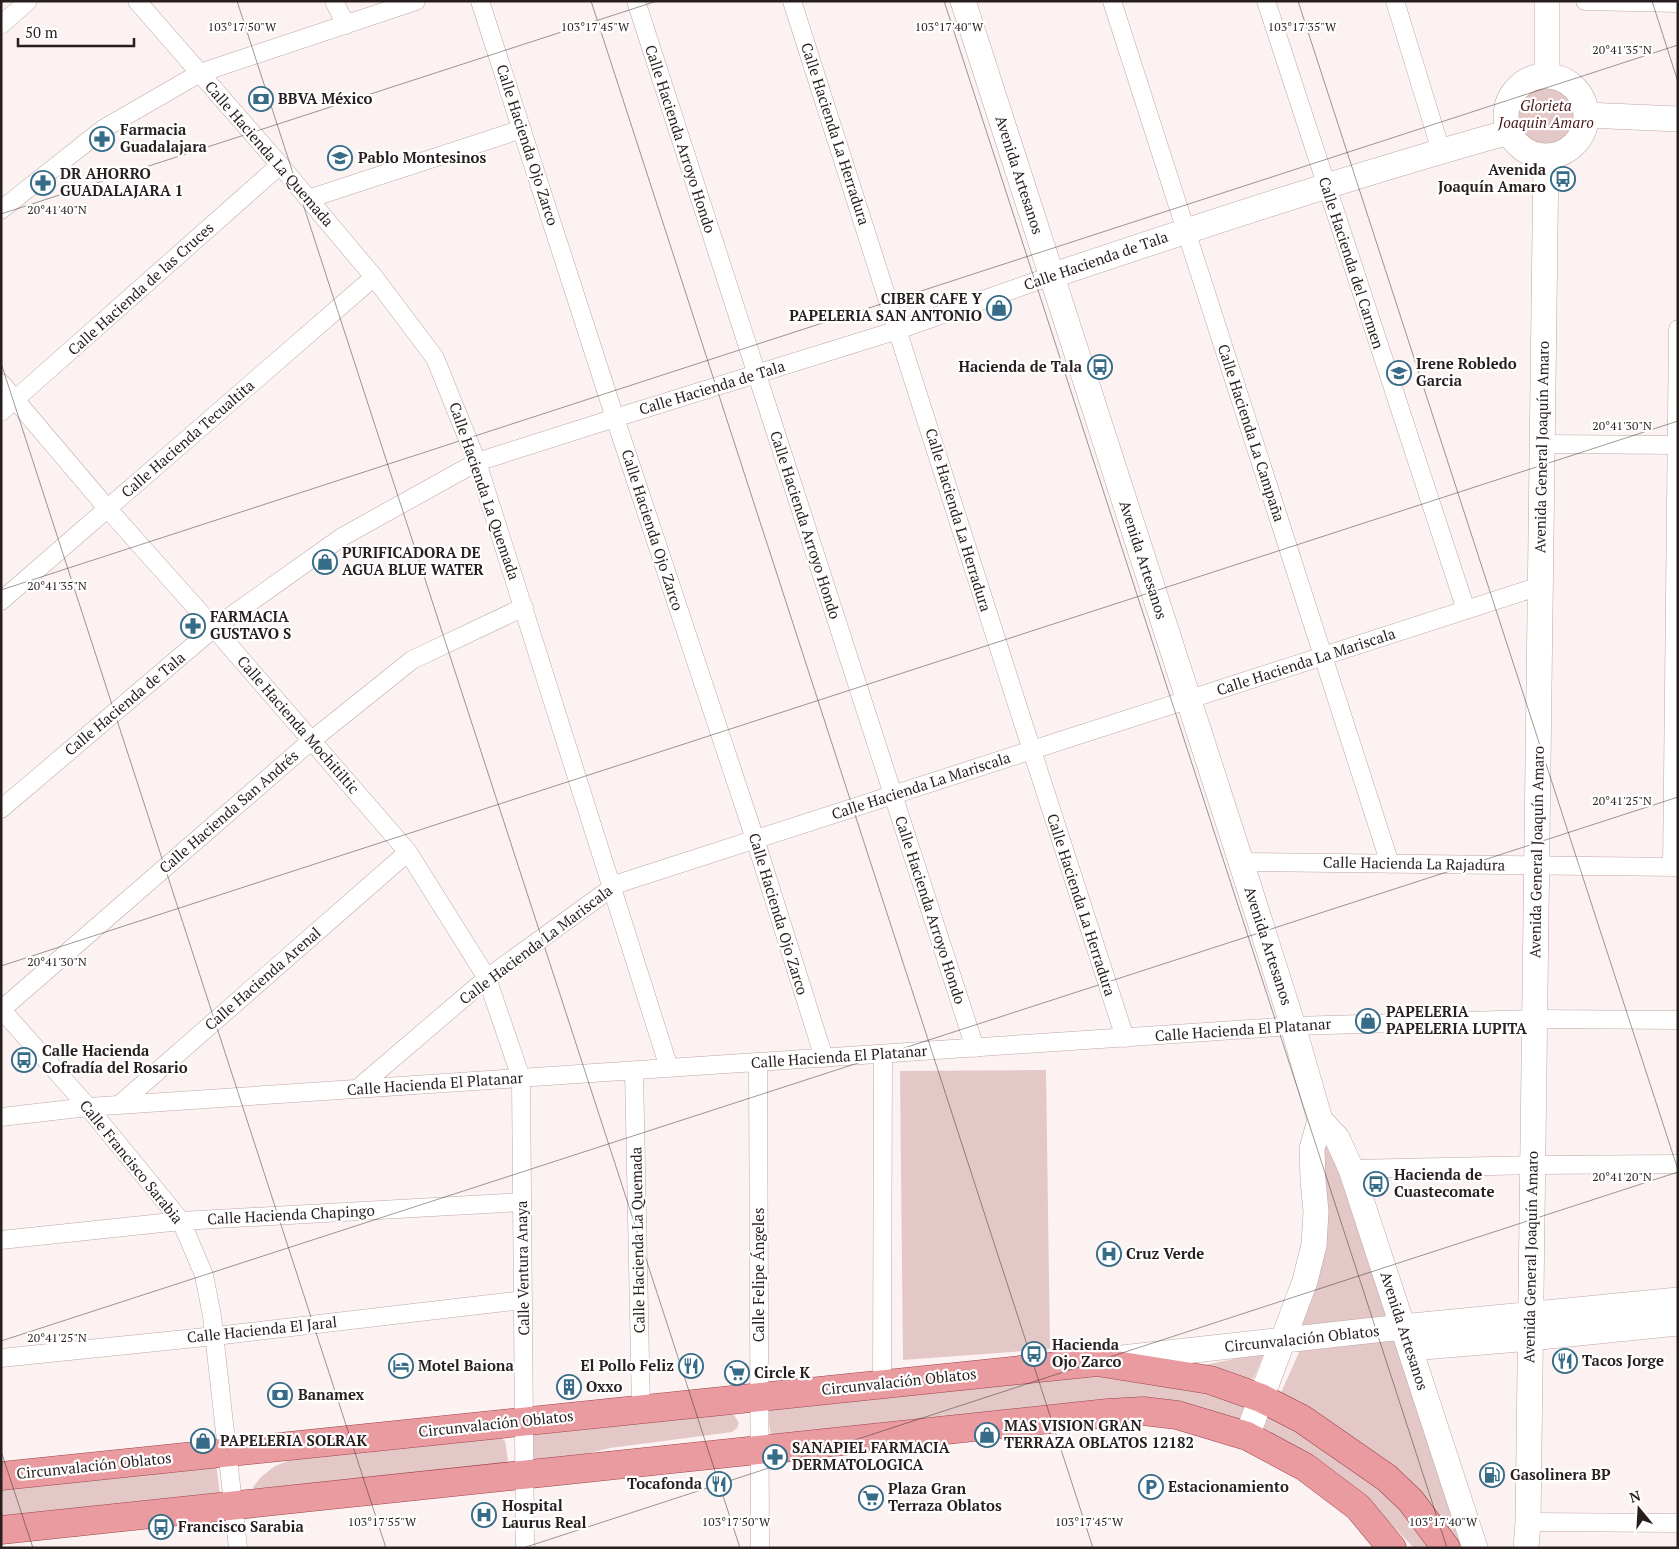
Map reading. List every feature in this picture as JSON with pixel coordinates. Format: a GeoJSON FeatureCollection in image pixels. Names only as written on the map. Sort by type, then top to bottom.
{"type":"FeatureCollection","features":[{"type":"Feature","properties":{"kind":"main road","name":"Circunvalación Oblatos"},"geometry":{"type":"LineString","coordinates":[[1,1476],[1097,1362]]}},
{"type":"Feature","properties":{"kind":"main road"},"geometry":{"type":"LineString","coordinates":[[1097,1362],[1210,1380],[1260,1398],[1302,1419],[1386,1478],[1411,1501],[1446,1548]]}},
{"type":"Feature","properties":{"kind":"main road"},"geometry":{"type":"LineString","coordinates":[[1,1530],[1143,1411],[1177,1415],[1247,1436],[1305,1467],[1358,1507],[1392,1548]]}},
{"type":"Feature","properties":{"kind":"street"},"geometry":{"type":"LineString","coordinates":[[1,24],[28,1]]}},
{"type":"Feature","properties":{"kind":"street","name":"Calle Hacienda La Quemada"},"geometry":{"type":"LineString","coordinates":[[137,1],[374,277],[435,358],[477,462],[669,1068]]}},
{"type":"Feature","properties":{"kind":"street"},"geometry":{"type":"LineString","coordinates":[[334,1],[346,25]]}},
{"type":"Feature","properties":{"kind":"street"},"geometry":{"type":"LineString","coordinates":[[1,210],[103,129],[200,73],[416,1]]}},
{"type":"Feature","properties":{"kind":"street","name":"Calle Hacienda Ojo Zarco"},"geometry":{"type":"LineString","coordinates":[[480,1],[614,418],[755,840],[824,1058]]}},
{"type":"Feature","properties":{"kind":"street","name":"Calle Hacienda Arroyo Hondo"},"geometry":{"type":"LineString","coordinates":[[636,1],[975,1048]]}},
{"type":"Feature","properties":{"kind":"street","name":"Calle Hacienda La Herradura"},"geometry":{"type":"LineString","coordinates":[[792,1],[1031,751],[1125,1038]]}},
{"type":"Feature","properties":{"kind":"street","name":"Avenida Artesanos"},"geometry":{"type":"LineString","coordinates":[[963,1],[1241,862],[1293,1026],[1320,1120],[1337,1138],[1351,1169],[1475,1548]]}},
{"type":"Feature","properties":{"kind":"street","name":"Calle Hacienda La Campaña"},"geometry":{"type":"LineString","coordinates":[[1112,1],[1390,864]]}},
{"type":"Feature","properties":{"kind":"street","name":"Calle Hacienda del Carmen"},"geometry":{"type":"LineString","coordinates":[[1266,1],[1466,610]]}},
{"type":"Feature","properties":{"kind":"street"},"geometry":{"type":"LineString","coordinates":[[1395,1],[1441,151]]}},
{"type":"Feature","properties":{"kind":"street"},"geometry":{"type":"LineString","coordinates":[[1547,1],[1547,76]]}},
{"type":"Feature","properties":{"kind":"street"},"geometry":{"type":"LineString","coordinates":[[1586,1],[1678,3]]}},
{"type":"Feature","properties":{"kind":"street"},"geometry":{"type":"LineString","coordinates":[[1547,76],[1560,78],[1579,92],[1584,103],[1586,115],[1584,128],[1570,148],[1558,154],[1546,156],[1524,150],[1515,142],[1509,132],[1506,106],[1512,93],[1522,83],[1534,77],[1547,76]]}},
{"type":"Feature","properties":{"kind":"street"},"geometry":{"type":"LineString","coordinates":[[1586,115],[1678,119]]}},
{"type":"Feature","properties":{"kind":"street"},"geometry":{"type":"LineString","coordinates":[[308,198],[522,129]]}},
{"type":"Feature","properties":{"kind":"street","name":"Calle Hacienda de Tala"},"geometry":{"type":"LineString","coordinates":[[1,809],[214,628],[342,537],[477,462],[898,330],[1185,231],[1326,186],[1509,132]]}},
{"type":"Feature","properties":{"kind":"street","name":"Avenida General Joaquín Amaro"},"geometry":{"type":"LineString","coordinates":[[1526,1548],[1528,1522],[1532,1165],[1536,1019],[1536,866],[1546,156]]}},
{"type":"Feature","properties":{"kind":"street","name":"Calle Hacienda de las Cruces"},"geometry":{"type":"LineString","coordinates":[[1,412],[280,166]]}},
{"type":"Feature","properties":{"kind":"street","name":"Calle Hacienda Tecualtita"},"geometry":{"type":"LineString","coordinates":[[1,601],[374,277]]}},
{"type":"Feature","properties":{"kind":"street"},"geometry":{"type":"LineString","coordinates":[[1675,867],[1678,329]]}},
{"type":"Feature","properties":{"kind":"street","name":"Calle Hacienda Mochitiltic"},"geometry":{"type":"LineString","coordinates":[[1,383],[107,508],[214,628],[408,852],[487,978],[521,1078]]}},
{"type":"Feature","properties":{"kind":"street"},"geometry":{"type":"LineString","coordinates":[[1542,444],[1677,445]]}},
{"type":"Feature","properties":{"kind":"street","name":"Calle Hacienda La Mariscala"},"geometry":{"type":"LineString","coordinates":[[356,1089],[487,978],[617,884],[1540,586]]}},
{"type":"Feature","properties":{"kind":"street","name":"Calle Hacienda San Andrés"},"geometry":{"type":"LineString","coordinates":[[1,1009],[312,740],[412,660],[524,607]]}},
{"type":"Feature","properties":{"kind":"street","name":"Calle Hacienda Arenal"},"geometry":{"type":"LineString","coordinates":[[119,1105],[408,852]]}},
{"type":"Feature","properties":{"kind":"street","name":"Calle Hacienda La Rajadura"},"geometry":{"type":"LineString","coordinates":[[1241,862],[1675,867]]}},
{"type":"Feature","properties":{"kind":"street","name":"Calle Francisco Sarabia"},"geometry":{"type":"LineString","coordinates":[[1,1009],[88,1107],[181,1221],[204,1275],[215,1336],[238,1548]]}},
{"type":"Feature","properties":{"kind":"street","name":"Calle Hacienda El Platanar"},"geometry":{"type":"LineString","coordinates":[[1,1117],[88,1107],[1293,1026],[1536,1019],[1678,1020]]}},
{"type":"Feature","properties":{"kind":"street"},"geometry":{"type":"LineString","coordinates":[[882,1384],[883,1054]]}},
{"type":"Feature","properties":{"kind":"street","name":"Calle Felipe Ángeles"},"geometry":{"type":"LineString","coordinates":[[758,1062],[760,1548]]}},
{"type":"Feature","properties":{"kind":"street","name":"Calle Hacienda La Quemada"},"geometry":{"type":"LineString","coordinates":[[634,1071],[641,1409]]}},
{"type":"Feature","properties":{"kind":"street","name":"Calle Ventura Anaya"},"geometry":{"type":"LineString","coordinates":[[521,1078],[525,1548]]}},
{"type":"Feature","properties":{"kind":"street"},"geometry":{"type":"LineString","coordinates":[[1247,1436],[1305,1281],[1314,1245],[1316,1212],[1312,1180],[1312,1149],[1320,1120]]}},
{"type":"Feature","properties":{"kind":"street"},"geometry":{"type":"LineString","coordinates":[[1351,1169],[1678,1164]]}},
{"type":"Feature","properties":{"kind":"street","name":"Calle Hacienda Chapingo"},"geometry":{"type":"LineString","coordinates":[[1,1240],[181,1221],[522,1202]]}},
{"type":"Feature","properties":{"kind":"street","name":"Calle Hacienda El Jaral"},"geometry":{"type":"LineString","coordinates":[[1,1358],[215,1336],[523,1300]]}},
{"type":"Feature","properties":{"kind":"street","name":"Circunvalación Oblatos"},"geometry":{"type":"LineString","coordinates":[[1530,1327],[1678,1300]]}},
{"type":"Feature","properties":{"kind":"street","name":"Circunvalación Oblatos"},"geometry":{"type":"LineString","coordinates":[[1097,1362],[1282,1342],[1406,1338],[1530,1327],[1678,1323]]}},
{"type":"Feature","properties":{"kind":"street"},"geometry":{"type":"LineString","coordinates":[[1528,1522],[1678,1524]]}},
{"type":"Feature","properties":{"kind":"green space","name":"Glorieta Joaquin Amaro"},"geometry":{"type":"Polygon","coordinates":[[[1545,79],[1565,85],[1575,95],[1581,115],[1575,135],[1565,145],[1545,151],[1525,145],[1515,135],[1509,115],[1515,95],[1525,85],[1545,79]]]}},
{"type":"Feature","properties":{"kind":"green space"},"geometry":{"type":"Polygon","coordinates":[[[1046,1070],[1050,1349],[903,1360],[900,1071],[1046,1070]]]}},
{"type":"Feature","properties":{"kind":"green space"},"geometry":{"type":"Polygon","coordinates":[[[1320,1133],[1344,1180],[1391,1319],[1299,1329],[1318,1280],[1327,1240],[1320,1133]]]}},
{"type":"Feature","properties":{"kind":"green space"},"geometry":{"type":"Polygon","coordinates":[[[1397,1339],[1468,1548],[1459,1548],[1279,1397],[1301,1348],[1397,1339]]]}},
{"type":"Feature","properties":{"kind":"green space"},"geometry":{"type":"Polygon","coordinates":[[[1264,1353],[1254,1378],[1248,1379],[1204,1365],[1264,1353]]]}},
{"type":"Feature","properties":{"kind":"green space"},"geometry":{"type":"Polygon","coordinates":[[[1105,1369],[1250,1402],[1243,1424],[1221,1417],[771,1436],[766,1404],[1105,1369]]]}},
{"type":"Feature","properties":{"kind":"green space"},"geometry":{"type":"Polygon","coordinates":[[[1264,1408],[1356,1464],[1438,1548],[1414,1548],[1372,1504],[1254,1433],[1264,1408]]]}},
{"type":"Feature","properties":{"kind":"green space"},"geometry":{"type":"Polygon","coordinates":[[[727,1414],[734,1415],[739,1423],[732,1432],[610,1448],[582,1455],[531,1461],[530,1435],[727,1414]]]}},
{"type":"Feature","properties":{"kind":"green space"},"geometry":{"type":"Polygon","coordinates":[[[498,1436],[505,1441],[508,1460],[505,1463],[255,1489],[253,1487],[261,1477],[275,1466],[319,1449],[498,1436]]]}},
{"type":"Feature","properties":{"kind":"green space"},"geometry":{"type":"Polygon","coordinates":[[[216,1463],[220,1495],[1,1518],[1,1484],[216,1463]]]}},
{"type":"Feature","properties":{"kind":"place","name":"BBVA México"},"geometry":{"type":"Point","coordinates":[261,99]}},
{"type":"Feature","properties":{"kind":"place","name":"Farmacia Guadalajara"},"geometry":{"type":"Point","coordinates":[102,139]}},
{"type":"Feature","properties":{"kind":"place","name":"Pablo Montesinos"},"geometry":{"type":"Point","coordinates":[340,158]}},
{"type":"Feature","properties":{"kind":"place","name":"Avenida Joaquín Amaro"},"geometry":{"type":"Point","coordinates":[1563,179]}},
{"type":"Feature","properties":{"kind":"place","name":"DR AHORRO GUADALAJARA 1"},"geometry":{"type":"Point","coordinates":[43,183]}},
{"type":"Feature","properties":{"kind":"place","name":"CIBER CAFE Y PAPELERIA SAN ANTONIO"},"geometry":{"type":"Point","coordinates":[999,308]}},
{"type":"Feature","properties":{"kind":"place","name":"Hacienda de Tala"},"geometry":{"type":"Point","coordinates":[1100,367]}},
{"type":"Feature","properties":{"kind":"place","name":"Irene Robledo Garcia"},"geometry":{"type":"Point","coordinates":[1399,373]}},
{"type":"Feature","properties":{"kind":"place","name":"PURIFICADORA DE AGUA BLUE WATER"},"geometry":{"type":"Point","coordinates":[325,562]}},
{"type":"Feature","properties":{"kind":"place","name":"FARMACIA GUSTAVO S"},"geometry":{"type":"Point","coordinates":[193,626]}},
{"type":"Feature","properties":{"kind":"place","name":"PAPELERIA PAPELERIA LUPITA"},"geometry":{"type":"Point","coordinates":[1368,1021]}},
{"type":"Feature","properties":{"kind":"place","name":"Calle Hacienda Cofradía del Rosario"},"geometry":{"type":"Point","coordinates":[24,1060]}},
{"type":"Feature","properties":{"kind":"place","name":"Hacienda de Cuastecomate"},"geometry":{"type":"Point","coordinates":[1376,1184]}},
{"type":"Feature","properties":{"kind":"place","name":"Cruz Verde"},"geometry":{"type":"Point","coordinates":[1109,1254]}},
{"type":"Feature","properties":{"kind":"place","name":"Hacienda Ojo Zarco"},"geometry":{"type":"Point","coordinates":[1034,1354]}},
{"type":"Feature","properties":{"kind":"place","name":"Tacos Jorge"},"geometry":{"type":"Point","coordinates":[1565,1361]}},
{"type":"Feature","properties":{"kind":"place","name":"Motel Baiona"},"geometry":{"type":"Point","coordinates":[401,1366]}},
{"type":"Feature","properties":{"kind":"place","name":"El Pollo Feliz"},"geometry":{"type":"Point","coordinates":[691,1366]}},
{"type":"Feature","properties":{"kind":"place","name":"Circle K"},"geometry":{"type":"Point","coordinates":[737,1373]}},
{"type":"Feature","properties":{"kind":"place","name":"Oxxo"},"geometry":{"type":"Point","coordinates":[569,1387]}},
{"type":"Feature","properties":{"kind":"place","name":"Banamex"},"geometry":{"type":"Point","coordinates":[280,1395]}},
{"type":"Feature","properties":{"kind":"place","name":"MAS VISION GRAN TERRAZA OBLATOS 12182"},"geometry":{"type":"Point","coordinates":[987,1435]}},
{"type":"Feature","properties":{"kind":"place","name":"PAPELERIA SOLRAK"},"geometry":{"type":"Point","coordinates":[203,1441]}},
{"type":"Feature","properties":{"kind":"place","name":"SANAPIEL FARMACIA DERMATOLOGICA"},"geometry":{"type":"Point","coordinates":[775,1457]}},
{"type":"Feature","properties":{"kind":"place","name":"Gasolinera BP"},"geometry":{"type":"Point","coordinates":[1492,1475]}},
{"type":"Feature","properties":{"kind":"place","name":"Tocafonda"},"geometry":{"type":"Point","coordinates":[719,1484]}},
{"type":"Feature","properties":{"kind":"place","name":"Estacionamiento"},"geometry":{"type":"Point","coordinates":[1151,1487]}},
{"type":"Feature","properties":{"kind":"place","name":"Plaza Gran Terraza Oblatos"},"geometry":{"type":"Point","coordinates":[871,1498]}},
{"type":"Feature","properties":{"kind":"place","name":"Hospital Laurus Real"},"geometry":{"type":"Point","coordinates":[484,1515]}},
{"type":"Feature","properties":{"kind":"place","name":"Francisco Sarabia"},"geometry":{"type":"Point","coordinates":[161,1527]}}]}
